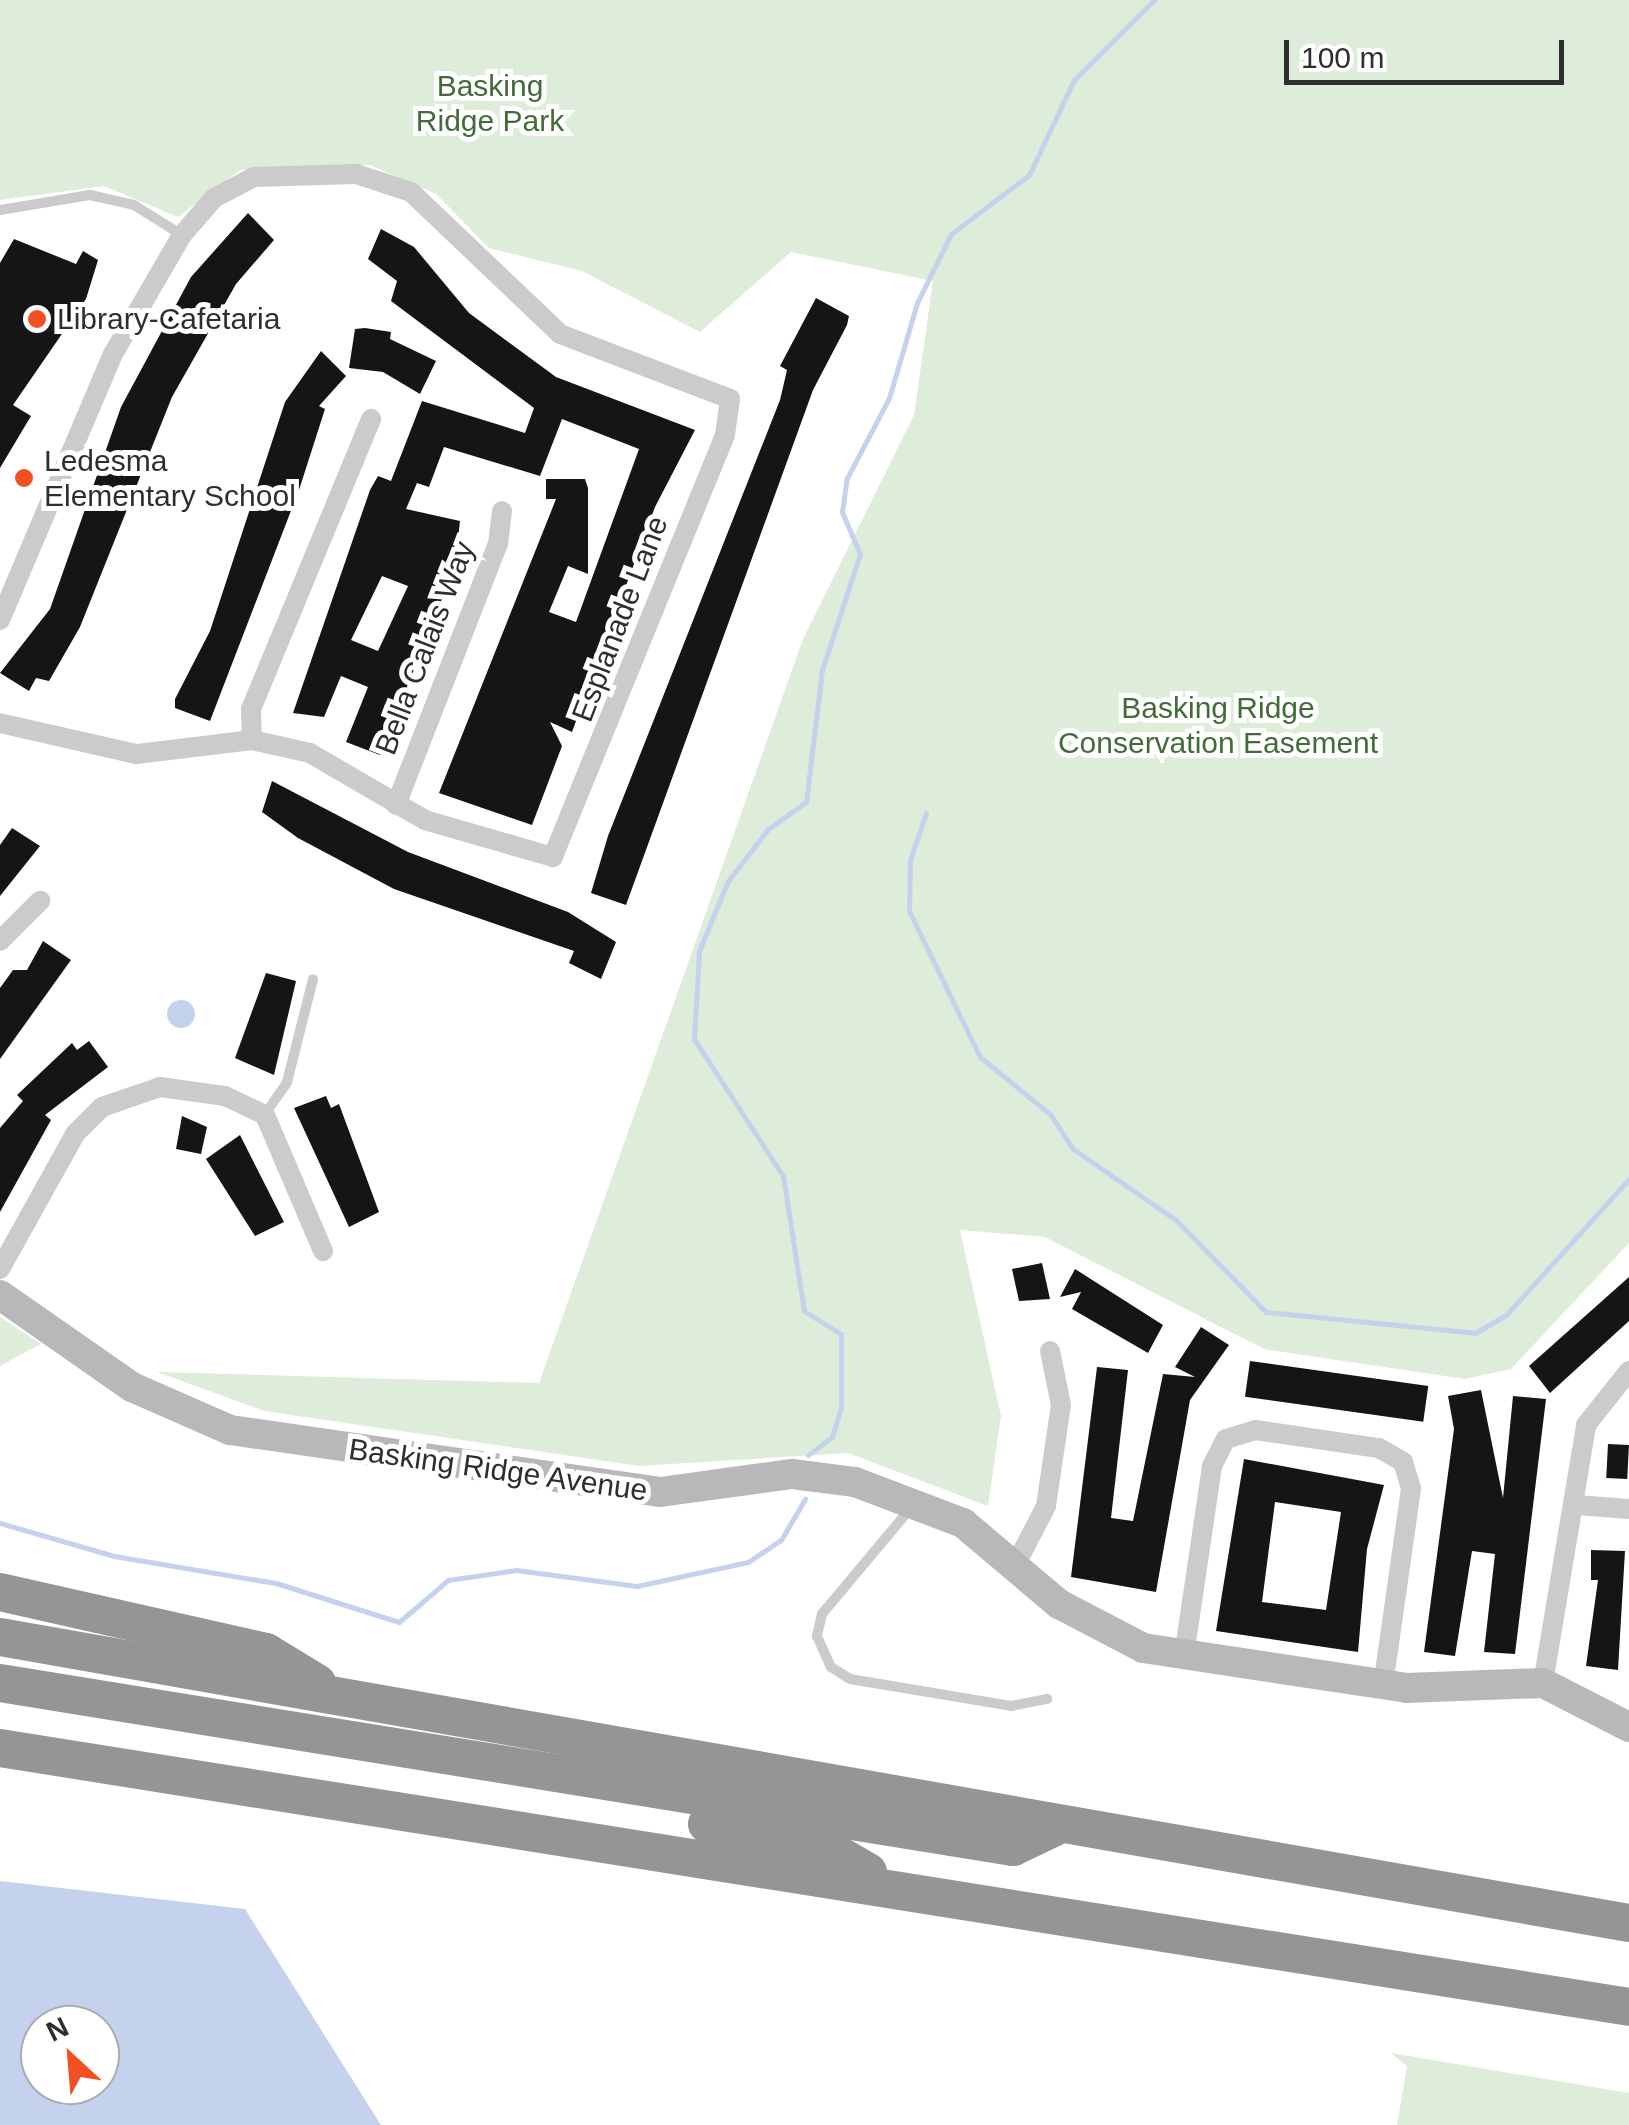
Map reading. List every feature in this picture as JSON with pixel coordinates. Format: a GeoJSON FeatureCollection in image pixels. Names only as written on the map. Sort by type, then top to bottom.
{"type":"FeatureCollection","features":[{"type":"Feature","properties":{"kind":"highway"},"geometry":{"type":"LineString","coordinates":[[0,1592],[266,1652],[336,1695]]}},
{"type":"Feature","properties":{"kind":"highway"},"geometry":{"type":"LineString","coordinates":[[0,1637],[1055,1826],[1629,1923]]}},
{"type":"Feature","properties":{"kind":"highway"},"geometry":{"type":"LineString","coordinates":[[0,1683],[1012,1847],[1055,1826]]}},
{"type":"Feature","properties":{"kind":"highway"},"geometry":{"type":"LineString","coordinates":[[0,1703],[823,1846],[886,1882]]}},
{"type":"Feature","properties":{"kind":"highway"},"geometry":{"type":"LineString","coordinates":[[0,1748],[886,1882],[1629,2006]]}},
{"type":"Feature","properties":{"kind":"street","name":"Esplanade Lane"},"geometry":{"type":"LineString","coordinates":[[182,235],[214,198],[254,178],[356,174],[411,192],[560,334],[730,400],[725,435],[554,857],[396,806]]}},
{"type":"Feature","properties":{"kind":"street"},"geometry":{"type":"LineString","coordinates":[[0,620],[20,588],[86,412],[182,235]]}},
{"type":"Feature","properties":{"kind":"street"},"geometry":{"type":"LineString","coordinates":[[252,740],[252,710],[371,419]]}},
{"type":"Feature","properties":{"kind":"street","name":"Bella Calais Way"},"geometry":{"type":"LineString","coordinates":[[396,806],[498,544],[502,511]]}},
{"type":"Feature","properties":{"kind":"street"},"geometry":{"type":"LineString","coordinates":[[0,723],[136,754],[252,740],[310,754],[396,806]]}},
{"type":"Feature","properties":{"kind":"street"},"geometry":{"type":"LineString","coordinates":[[0,941],[40,900]]}},
{"type":"Feature","properties":{"kind":"street"},"geometry":{"type":"LineString","coordinates":[[0,1269],[75,1134],[102,1107],[160,1087],[225,1096],[265,1115],[323,1251]]}},
{"type":"Feature","properties":{"kind":"street","name":"Basking Ridge Avenue"},"geometry":{"type":"LineString","coordinates":[[0,1296],[132,1388],[270,1440],[660,1492],[792,1474],[855,1482],[917,1501],[1018,1562],[1106,1633],[1184,1656],[1383,1686],[1543,1683],[1629,1727]]}},
{"type":"Feature","properties":{"kind":"street"},"geometry":{"type":"LineString","coordinates":[[1018,1562],[1040,1526],[1059,1422],[1050,1351]]}},
{"type":"Feature","properties":{"kind":"street"},"geometry":{"type":"LineString","coordinates":[[1543,1683],[1590,1415],[1629,1371]]}},
{"type":"Feature","properties":{"kind":"street"},"geometry":{"type":"LineString","coordinates":[[1184,1656],[1212,1466],[1226,1439],[1256,1430],[1379,1448],[1403,1462],[1411,1489],[1383,1686]]}},
{"type":"Feature","properties":{"kind":"street"},"geometry":{"type":"LineString","coordinates":[[1576,1505],[1629,1509]]}},
{"type":"Feature","properties":{"kind":"lane"},"geometry":{"type":"LineString","coordinates":[[0,210],[90,195],[134,205],[182,235]]}},
{"type":"Feature","properties":{"kind":"lane"},"geometry":{"type":"LineString","coordinates":[[0,578],[20,588]]}},
{"type":"Feature","properties":{"kind":"lane"},"geometry":{"type":"LineString","coordinates":[[265,1115],[287,1082],[313,979]]}},
{"type":"Feature","properties":{"kind":"lane"},"geometry":{"type":"LineString","coordinates":[[917,1501],[822,1614],[817,1636],[832,1667],[850,1679],[1011,1706],[1047,1699]]}},
{"type":"Feature","properties":{"kind":"green space","name":"Basking Ridge Conservation Easement"},"geometry":{"type":"Polygon","coordinates":[[[0,0],[1629,0],[1629,1243],[1511,1369],[1465,1379],[1264,1349],[1045,1237],[960,1230],[1001,1416],[988,1506],[848,1453],[639,1466],[264,1411],[157,1372],[539,1383],[803,639],[914,415],[933,281],[791,252],[700,332],[582,271],[489,248],[436,194],[370,165],[240,170],[178,217],[104,186],[0,200],[0,0]]]}},
{"type":"Feature","properties":{"kind":"green space"},"geometry":{"type":"Polygon","coordinates":[[[0,1317],[41,1344],[0,1366],[0,1317]]]}},
{"type":"Feature","properties":{"kind":"green space"},"geometry":{"type":"Polygon","coordinates":[[[1391,2053],[1629,2093],[1629,2125],[1397,2125],[1407,2066],[1391,2053]]]}},
{"type":"Feature","properties":{"kind":"water"},"geometry":{"type":"Polygon","coordinates":[[[181,1000],[191,1004],[195,1014],[191,1024],[181,1028],[171,1024],[167,1014],[171,1004],[181,1000]]]}},
{"type":"Feature","properties":{"kind":"water"},"geometry":{"type":"Polygon","coordinates":[[[0,1881],[245,1909],[381,2125],[0,2125],[0,1881]]]}},
{"type":"Feature","properties":{"kind":"building"},"geometry":{"type":"Polygon","coordinates":[[[248,213],[274,240],[236,284],[172,397],[80,627],[49,681],[36,678],[29,691],[0,673],[50,609],[121,407],[191,277],[248,213]]]}},
{"type":"Feature","properties":{"kind":"building"},"geometry":{"type":"Polygon","coordinates":[[[381,229],[414,247],[469,313],[556,377],[695,430],[655,507],[572,732],[550,722],[562,746],[532,825],[439,793],[556,499],[546,499],[546,479],[585,479],[588,488],[588,574],[568,566],[549,612],[576,622],[639,449],[562,419],[540,476],[444,447],[429,487],[417,483],[406,509],[460,521],[455,566],[380,755],[346,742],[368,687],[341,676],[324,717],[293,713],[370,490],[378,476],[391,481],[422,401],[525,433],[534,408],[391,301],[397,281],[368,259],[381,229]],[[382,576],[351,640],[378,651],[408,586],[382,576]]]}},
{"type":"Feature","properties":{"kind":"building","name":"Library-Cafetaria"},"geometry":{"type":"Polygon","coordinates":[[[14,239],[76,264],[83,251],[98,260],[86,299],[13,405],[31,416],[0,468],[0,263],[14,239]]]}},
{"type":"Feature","properties":{"kind":"building"},"geometry":{"type":"Polygon","coordinates":[[[816,298],[849,316],[847,325],[813,390],[626,905],[591,893],[608,836],[780,400],[787,370],[780,366],[816,298]]]}},
{"type":"Feature","properties":{"kind":"building"},"geometry":{"type":"Polygon","coordinates":[[[355,329],[391,332],[390,339],[436,361],[420,394],[383,372],[349,368],[355,329]]]}},
{"type":"Feature","properties":{"kind":"building"},"geometry":{"type":"Polygon","coordinates":[[[321,351],[346,376],[319,406],[325,409],[299,490],[210,721],[175,708],[175,699],[210,631],[285,402],[321,351]]]}},
{"type":"Feature","properties":{"kind":"building"},"geometry":{"type":"Polygon","coordinates":[[[272,781],[408,852],[568,912],[616,942],[601,979],[569,963],[574,951],[394,889],[298,838],[262,812],[272,781]]]}},
{"type":"Feature","properties":{"kind":"building"},"geometry":{"type":"Polygon","coordinates":[[[12,828],[40,846],[0,896],[0,845],[12,828]]]}},
{"type":"Feature","properties":{"kind":"building"},"geometry":{"type":"Polygon","coordinates":[[[43,941],[71,960],[0,1059],[0,988],[13,970],[27,970],[43,941]]]}},
{"type":"Feature","properties":{"kind":"building"},"geometry":{"type":"Polygon","coordinates":[[[266,973],[296,981],[274,1075],[235,1058],[266,973]]]}},
{"type":"Feature","properties":{"kind":"building"},"geometry":{"type":"Polygon","coordinates":[[[89,1041],[108,1067],[45,1115],[51,1120],[0,1212],[0,1128],[23,1101],[17,1095],[72,1043],[77,1050],[89,1041]]]}},
{"type":"Feature","properties":{"kind":"building"},"geometry":{"type":"Polygon","coordinates":[[[326,1096],[331,1108],[339,1104],[379,1212],[349,1227],[294,1108],[326,1096]]]}},
{"type":"Feature","properties":{"kind":"building"},"geometry":{"type":"Polygon","coordinates":[[[182,1116],[207,1127],[201,1154],[176,1149],[182,1116]]]}},
{"type":"Feature","properties":{"kind":"building"},"geometry":{"type":"Polygon","coordinates":[[[240,1135],[284,1222],[255,1236],[206,1159],[240,1135]]]}},
{"type":"Feature","properties":{"kind":"building"},"geometry":{"type":"Polygon","coordinates":[[[1042,1263],[1050,1299],[1019,1301],[1012,1269],[1042,1263]]]}},
{"type":"Feature","properties":{"kind":"building"},"geometry":{"type":"Polygon","coordinates":[[[1075,1269],[1163,1325],[1148,1353],[1072,1309],[1081,1292],[1060,1297],[1075,1269]]]}},
{"type":"Feature","properties":{"kind":"building"},"geometry":{"type":"Polygon","coordinates":[[[1629,1277],[1629,1321],[1550,1393],[1529,1366],[1629,1277]]]}},
{"type":"Feature","properties":{"kind":"building"},"geometry":{"type":"Polygon","coordinates":[[[1201,1327],[1229,1345],[1190,1400],[1156,1592],[1071,1577],[1097,1367],[1128,1370],[1111,1518],[1133,1521],[1163,1374],[1195,1377],[1175,1367],[1201,1327]]]}},
{"type":"Feature","properties":{"kind":"building"},"geometry":{"type":"Polygon","coordinates":[[[1250,1361],[1428,1386],[1423,1422],[1245,1397],[1250,1361]]]}},
{"type":"Feature","properties":{"kind":"building"},"geometry":{"type":"Polygon","coordinates":[[[1481,1390],[1503,1498],[1513,1396],[1546,1399],[1515,1654],[1484,1652],[1495,1554],[1472,1551],[1455,1656],[1424,1652],[1454,1429],[1448,1396],[1481,1390]]]}},
{"type":"Feature","properties":{"kind":"building"},"geometry":{"type":"Polygon","coordinates":[[[1608,1444],[1629,1445],[1627,1479],[1606,1478],[1608,1444]]]}},
{"type":"Feature","properties":{"kind":"building"},"geometry":{"type":"Polygon","coordinates":[[[1244,1459],[1384,1485],[1367,1549],[1358,1652],[1216,1631],[1244,1459]],[[1275,1502],[1262,1602],[1326,1610],[1341,1512],[1275,1502]]]}},
{"type":"Feature","properties":{"kind":"building"},"geometry":{"type":"Polygon","coordinates":[[[1591,1550],[1625,1551],[1618,1670],[1586,1666],[1598,1580],[1591,1580],[1591,1550]]]}},
{"type":"Feature","properties":{"kind":"waterway"},"geometry":{"type":"LineString","coordinates":[[808,1455],[832,1437],[841,1408],[841,1334],[804,1311],[783,1176],[694,1039],[699,951],[728,881],[768,829],[806,802],[822,670],[860,554],[842,512],[847,478],[889,398],[917,303],[951,234],[1029,175],[1074,80],[1154,0]]}},
{"type":"Feature","properties":{"kind":"waterway"},"geometry":{"type":"LineString","coordinates":[[926,813],[910,860],[909,911],[980,1057],[1050,1114],[1073,1149],[1176,1220],[1266,1312],[1475,1333],[1506,1315],[1629,1179]]}},
{"type":"Feature","properties":{"kind":"waterway"},"geometry":{"type":"LineString","coordinates":[[0,1523],[114,1556],[276,1583],[399,1622],[448,1580],[516,1570],[637,1586],[748,1562],[781,1540],[805,1499]]}},
{"type":"Feature","properties":{"kind":"place","name":"Library-Cafetaria"},"geometry":{"type":"Point","coordinates":[37,319]}},
{"type":"Feature","properties":{"kind":"place","name":"Ledesma Elementary School"},"geometry":{"type":"Point","coordinates":[24,478]}},
{"type":"Feature","properties":{"kind":"park label","name":"Basking Ridge Park"},"geometry":{"type":"Point","coordinates":[490,103]}}]}
